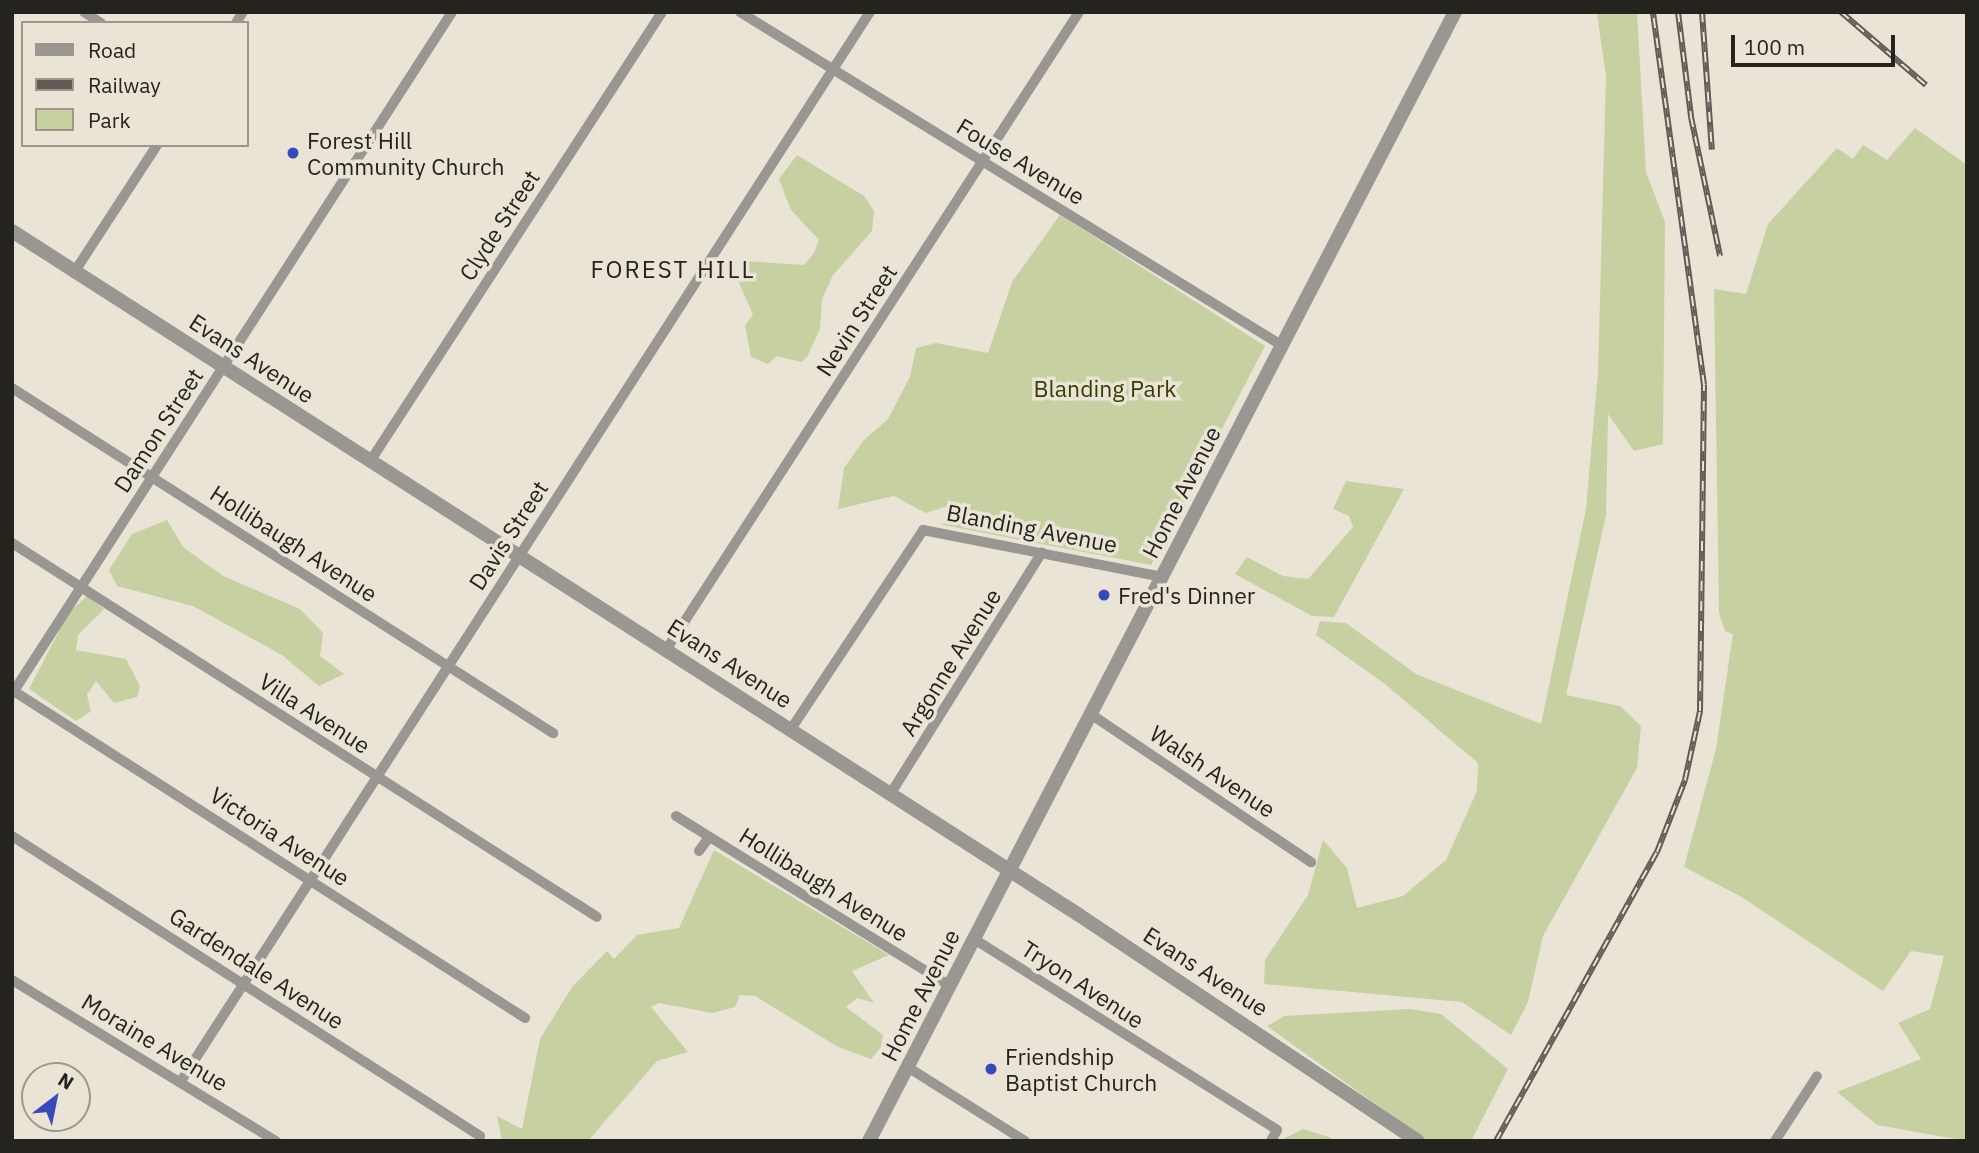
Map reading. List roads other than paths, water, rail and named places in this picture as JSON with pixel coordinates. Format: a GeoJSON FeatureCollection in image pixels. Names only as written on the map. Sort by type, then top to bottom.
{"type":"FeatureCollection","features":[{"type":"Feature","properties":{"kind":"street","name":"Damon Street"},"geometry":{"type":"LineString","coordinates":[[13,692],[452,12]]}},
{"type":"Feature","properties":{"kind":"street","name":"Clyde Street"},"geometry":{"type":"LineString","coordinates":[[371,460],[662,12]]}},
{"type":"Feature","properties":{"kind":"street","name":"Fouse Avenue"},"geometry":{"type":"LineString","coordinates":[[740,12],[1281,345]]}},
{"type":"Feature","properties":{"kind":"street","name":"Davis Street"},"geometry":{"type":"LineString","coordinates":[[181,1081],[246,985],[448,666],[870,12]]}},
{"type":"Feature","properties":{"kind":"street","name":"Nevin Street"},"geometry":{"type":"LineString","coordinates":[[666,650],[1079,12]]}},
{"type":"Feature","properties":{"kind":"street","name":"Home Avenue"},"geometry":{"type":"LineString","coordinates":[[869,1141],[1455,12]]}},
{"type":"Feature","properties":{"kind":"street"},"geometry":{"type":"LineString","coordinates":[[75,271],[156,147]]}},
{"type":"Feature","properties":{"kind":"street","name":"Evans Avenue"},"geometry":{"type":"LineString","coordinates":[[12,231],[891,793],[1414,1138]]}},
{"type":"Feature","properties":{"kind":"street","name":"Hollibaugh Avenue"},"geometry":{"type":"LineString","coordinates":[[12,388],[553,733]]}},
{"type":"Feature","properties":{"kind":"street","name":"Blanding Avenue"},"geometry":{"type":"LineString","coordinates":[[791,729],[916,535],[935,531],[1162,578]]}},
{"type":"Feature","properties":{"kind":"street","name":"Villa Avenue"},"geometry":{"type":"LineString","coordinates":[[12,543],[597,917]]}},
{"type":"Feature","properties":{"kind":"street","name":"Argonne Avenue"},"geometry":{"type":"LineString","coordinates":[[891,793],[1042,552]]}},
{"type":"Feature","properties":{"kind":"street","name":"Victoria Avenue"},"geometry":{"type":"LineString","coordinates":[[13,692],[525,1018]]}},
{"type":"Feature","properties":{"kind":"street","name":"Walsh Avenue"},"geometry":{"type":"LineString","coordinates":[[1092,715],[1311,862]]}},
{"type":"Feature","properties":{"kind":"street","name":"Hollibaugh Avenue"},"geometry":{"type":"LineString","coordinates":[[676,816],[950,986]]}},
{"type":"Feature","properties":{"kind":"street","name":"Gardendale Avenue"},"geometry":{"type":"LineString","coordinates":[[12,836],[480,1136]]}},
{"type":"Feature","properties":{"kind":"street"},"geometry":{"type":"LineString","coordinates":[[699,851],[709,837]]}},
{"type":"Feature","properties":{"kind":"street","name":"Tryon Avenue"},"geometry":{"type":"LineString","coordinates":[[974,939],[1277,1130],[1271,1141]]}},
{"type":"Feature","properties":{"kind":"street","name":"Moraine Avenue"},"geometry":{"type":"LineString","coordinates":[[12,980],[276,1141]]}},
{"type":"Feature","properties":{"kind":"street"},"geometry":{"type":"LineString","coordinates":[[909,1068],[1025,1141]]}},
{"type":"Feature","properties":{"kind":"street"},"geometry":{"type":"LineString","coordinates":[[1775,1141],[1817,1076]]}},
{"type":"Feature","properties":{"kind":"railway"},"geometry":{"type":"LineString","coordinates":[[1496,1141],[1657,852],[1685,780],[1700,711],[1704,385],[1653,12]]}},
{"type":"Feature","properties":{"kind":"railway"},"geometry":{"type":"LineString","coordinates":[[1678,12],[1691,117],[1720,256]]}},
{"type":"Feature","properties":{"kind":"railway"},"geometry":{"type":"LineString","coordinates":[[1702,12],[1712,150]]}},
{"type":"Feature","properties":{"kind":"railway"},"geometry":{"type":"LineString","coordinates":[[1841,12],[1926,85]]}},
{"type":"Feature","properties":{"kind":"place","name":"Forest Hill Community Church"},"geometry":{"type":"Point","coordinates":[293,153]}},
{"type":"Feature","properties":{"kind":"place","name":"Fred's Dinner"},"geometry":{"type":"Point","coordinates":[1104,595]}},
{"type":"Feature","properties":{"kind":"place","name":"Friendship Baptist Church"},"geometry":{"type":"Point","coordinates":[991,1069]}},
{"type":"Feature","properties":{"kind":"district","name":"FOREST HILL"},"geometry":{"type":"Point","coordinates":[673,270]}},
{"type":"Feature","properties":{"kind":"park label","name":"Blanding Park"},"geometry":{"type":"Point","coordinates":[1105,388]}}]}
